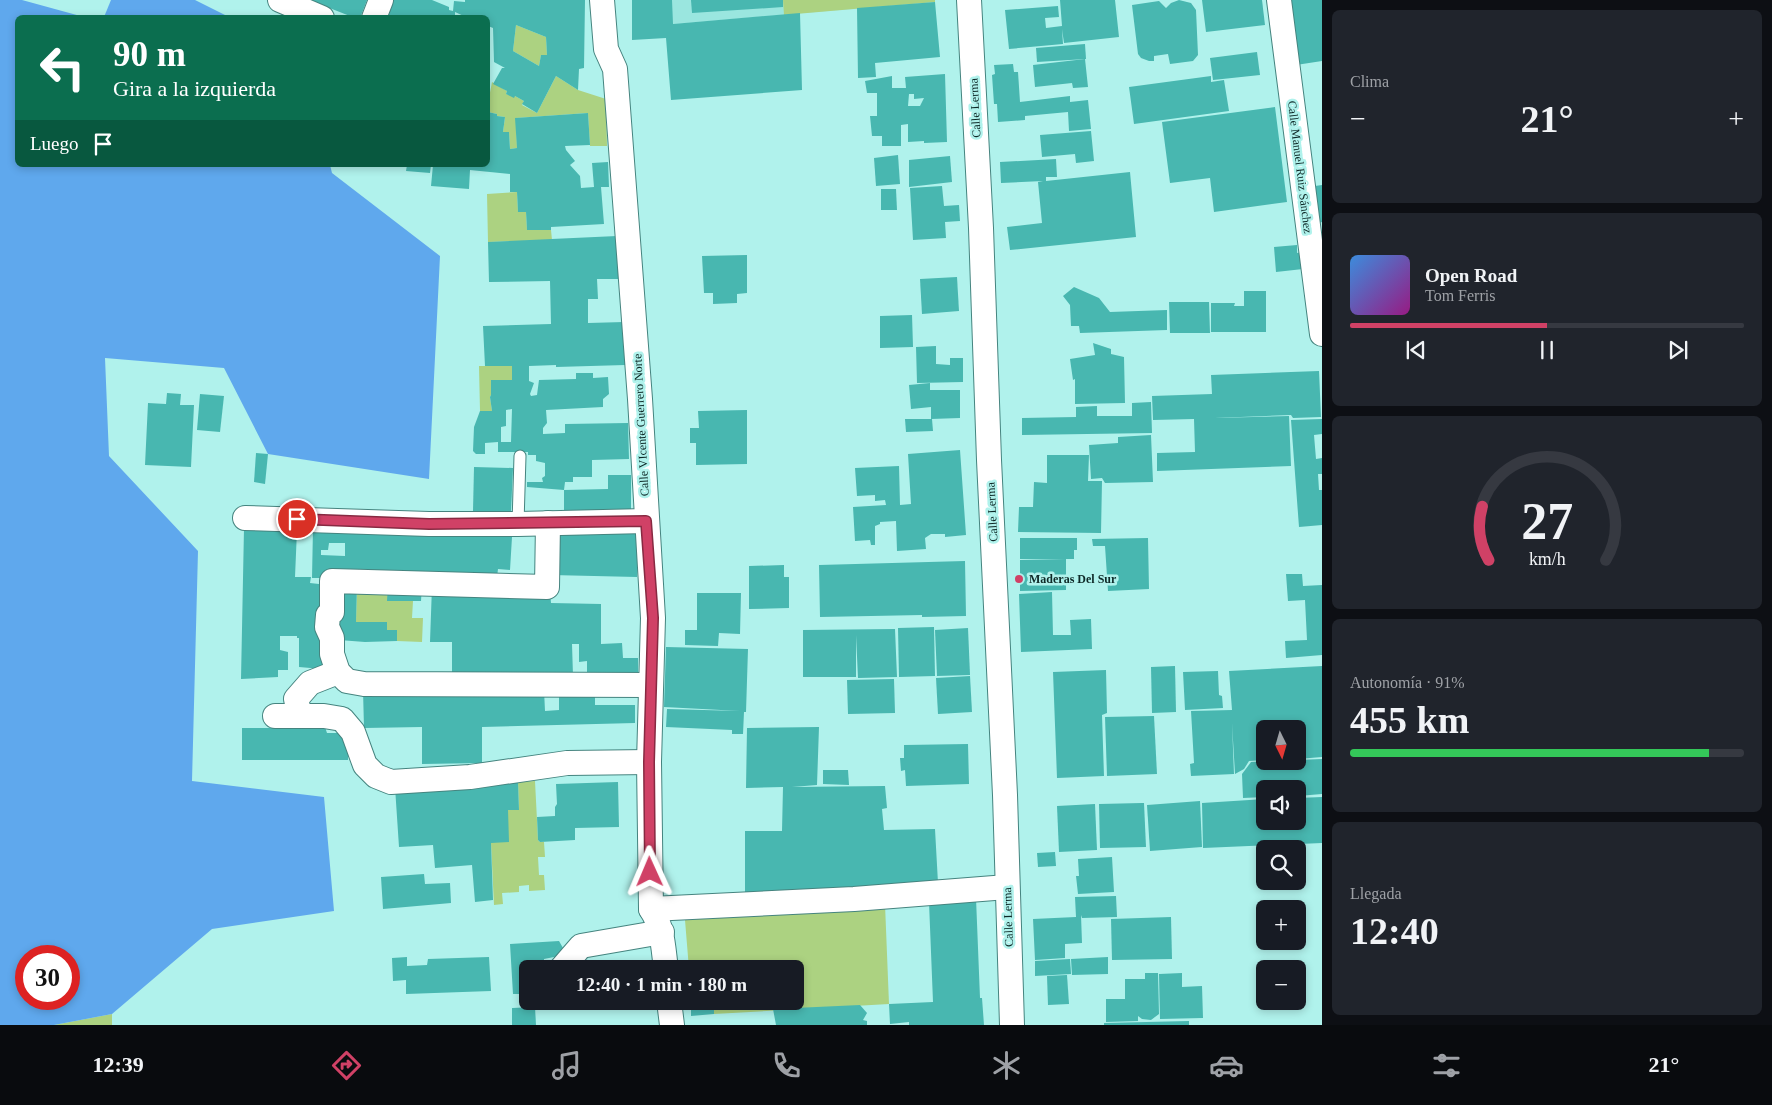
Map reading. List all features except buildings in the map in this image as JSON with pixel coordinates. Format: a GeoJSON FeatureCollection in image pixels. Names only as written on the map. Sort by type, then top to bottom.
{"type":"FeatureCollection","features":[{"type":"Feature","properties":{"kind":"street"},"geometry":{"type":"LineString","coordinates":[[280,0],[315,15]]}},
{"type":"Feature","properties":{"kind":"street"},"geometry":{"type":"LineString","coordinates":[[375,15],[381,0]]}},
{"type":"Feature","properties":{"kind":"street","name":"Calle VIcente Guerrero Norte"},"geometry":{"type":"LineString","coordinates":[[602,0],[606,49],[615,69],[616,79],[640,399],[653,618],[649,762],[651,909],[662,932],[665,960]]}},
{"type":"Feature","properties":{"kind":"street","name":"Calle Lerma"},"geometry":{"type":"LineString","coordinates":[[969,0],[981,228],[1012,1025]]}},
{"type":"Feature","properties":{"kind":"street","name":"Calle Manuel Ruiz Sánchez"},"geometry":{"type":"LineString","coordinates":[[1279,0],[1322,334]]}},
{"type":"Feature","properties":{"kind":"street"},"geometry":{"type":"LineString","coordinates":[[245,518],[429,524],[646,521]]}},
{"type":"Feature","properties":{"kind":"street"},"geometry":{"type":"LineString","coordinates":[[548,523],[547,588],[322,580],[332,612],[328,615],[327,627],[331,632],[332,654],[338,672],[347,681],[364,684],[650,685]]}},
{"type":"Feature","properties":{"kind":"street"},"geometry":{"type":"LineString","coordinates":[[300,716],[296,698],[310,683],[338,672]]}},
{"type":"Feature","properties":{"kind":"street"},"geometry":{"type":"LineString","coordinates":[[275,716],[324,716],[342,719],[353,732],[365,765],[376,776],[391,782],[470,777],[567,763],[649,762]]}},
{"type":"Feature","properties":{"kind":"street"},"geometry":{"type":"LineString","coordinates":[[651,909],[854,899],[1007,887]]}},
{"type":"Feature","properties":{"kind":"street"},"geometry":{"type":"LineString","coordinates":[[569,960],[581,946],[662,932]]}},
{"type":"Feature","properties":{"kind":"street"},"geometry":{"type":"LineString","coordinates":[[670,1010],[672,1025]]}},
{"type":"Feature","properties":{"kind":"lane"},"geometry":{"type":"LineString","coordinates":[[518,524],[520,456]]}},
{"type":"Feature","properties":{"kind":"shaded area"},"geometry":{"type":"Polygon","coordinates":[[[0,0],[22,0],[77,15],[15,15],[15,167],[330,167],[332,173],[440,256],[429,479],[268,454],[224,368],[105,358],[109,456],[198,551],[192,781],[324,797],[334,911],[212,929],[112,1014],[54,1025],[0,1025],[0,0]]]}},
{"type":"Feature","properties":{"kind":"shaded area"},"geometry":{"type":"Polygon","coordinates":[[[111,0],[195,0],[225,15],[105,15],[111,0]]]}},
{"type":"Feature","properties":{"kind":"shaded area"},"geometry":{"type":"Polygon","coordinates":[[[632,0],[935,0],[935,2],[673,24],[633,25],[632,0]]]}},
{"type":"Feature","properties":{"kind":"green space"},"geometry":{"type":"Polygon","coordinates":[[[783,0],[935,0],[935,2],[784,15],[783,0]]]}},
{"type":"Feature","properties":{"kind":"green space"},"geometry":{"type":"Polygon","coordinates":[[[516,25],[546,37],[547,55],[541,55],[539,66],[513,51],[516,25]]]}},
{"type":"Feature","properties":{"kind":"green space"},"geometry":{"type":"Polygon","coordinates":[[[556,76],[578,90],[606,99],[607,146],[590,146],[588,113],[516,118],[517,148],[510,149],[509,132],[503,132],[505,117],[490,112],[492,82],[507,91],[506,94],[524,101],[522,105],[537,113],[556,76]]]}},
{"type":"Feature","properties":{"kind":"green space"},"geometry":{"type":"Polygon","coordinates":[[[517,192],[518,212],[526,212],[527,230],[551,230],[552,240],[488,242],[487,194],[517,192]]]}},
{"type":"Feature","properties":{"kind":"green space"},"geometry":{"type":"Polygon","coordinates":[[[479,366],[512,366],[512,380],[491,380],[490,397],[492,411],[480,411],[479,366]]]}},
{"type":"Feature","properties":{"kind":"green space"},"geometry":{"type":"Polygon","coordinates":[[[357,585],[388,586],[388,601],[413,601],[412,618],[423,618],[422,642],[397,641],[397,630],[387,630],[387,622],[356,622],[357,585]]]}},
{"type":"Feature","properties":{"kind":"green space"},"geometry":{"type":"Polygon","coordinates":[[[535,781],[538,840],[544,842],[545,857],[538,857],[539,875],[544,875],[545,890],[529,891],[529,885],[519,886],[519,892],[502,893],[503,904],[494,905],[491,843],[508,810],[519,810],[518,782],[535,781]]]}},
{"type":"Feature","properties":{"kind":"green space"},"geometry":{"type":"Polygon","coordinates":[[[885,904],[889,1004],[804,1009],[804,960],[688,960],[685,920],[885,904]]]}},
{"type":"Feature","properties":{"kind":"green space"},"geometry":{"type":"Polygon","coordinates":[[[714,1010],[784,1010],[714,1014],[714,1010]]]}},
{"type":"Feature","properties":{"kind":"green space"},"geometry":{"type":"Polygon","coordinates":[[[112,1014],[112,1025],[54,1025],[112,1014]]]}},
{"type":"Feature","properties":{"kind":"place","name":"Maderas Del Sur"},"geometry":{"type":"Point","coordinates":[1019,579]}},
{"type":"Feature","properties":{"kind":"route"},"geometry":{"type":"LineString","coordinates":[[297,519],[429,524],[646,521],[653,618],[649,762],[650,872]]}}]}
